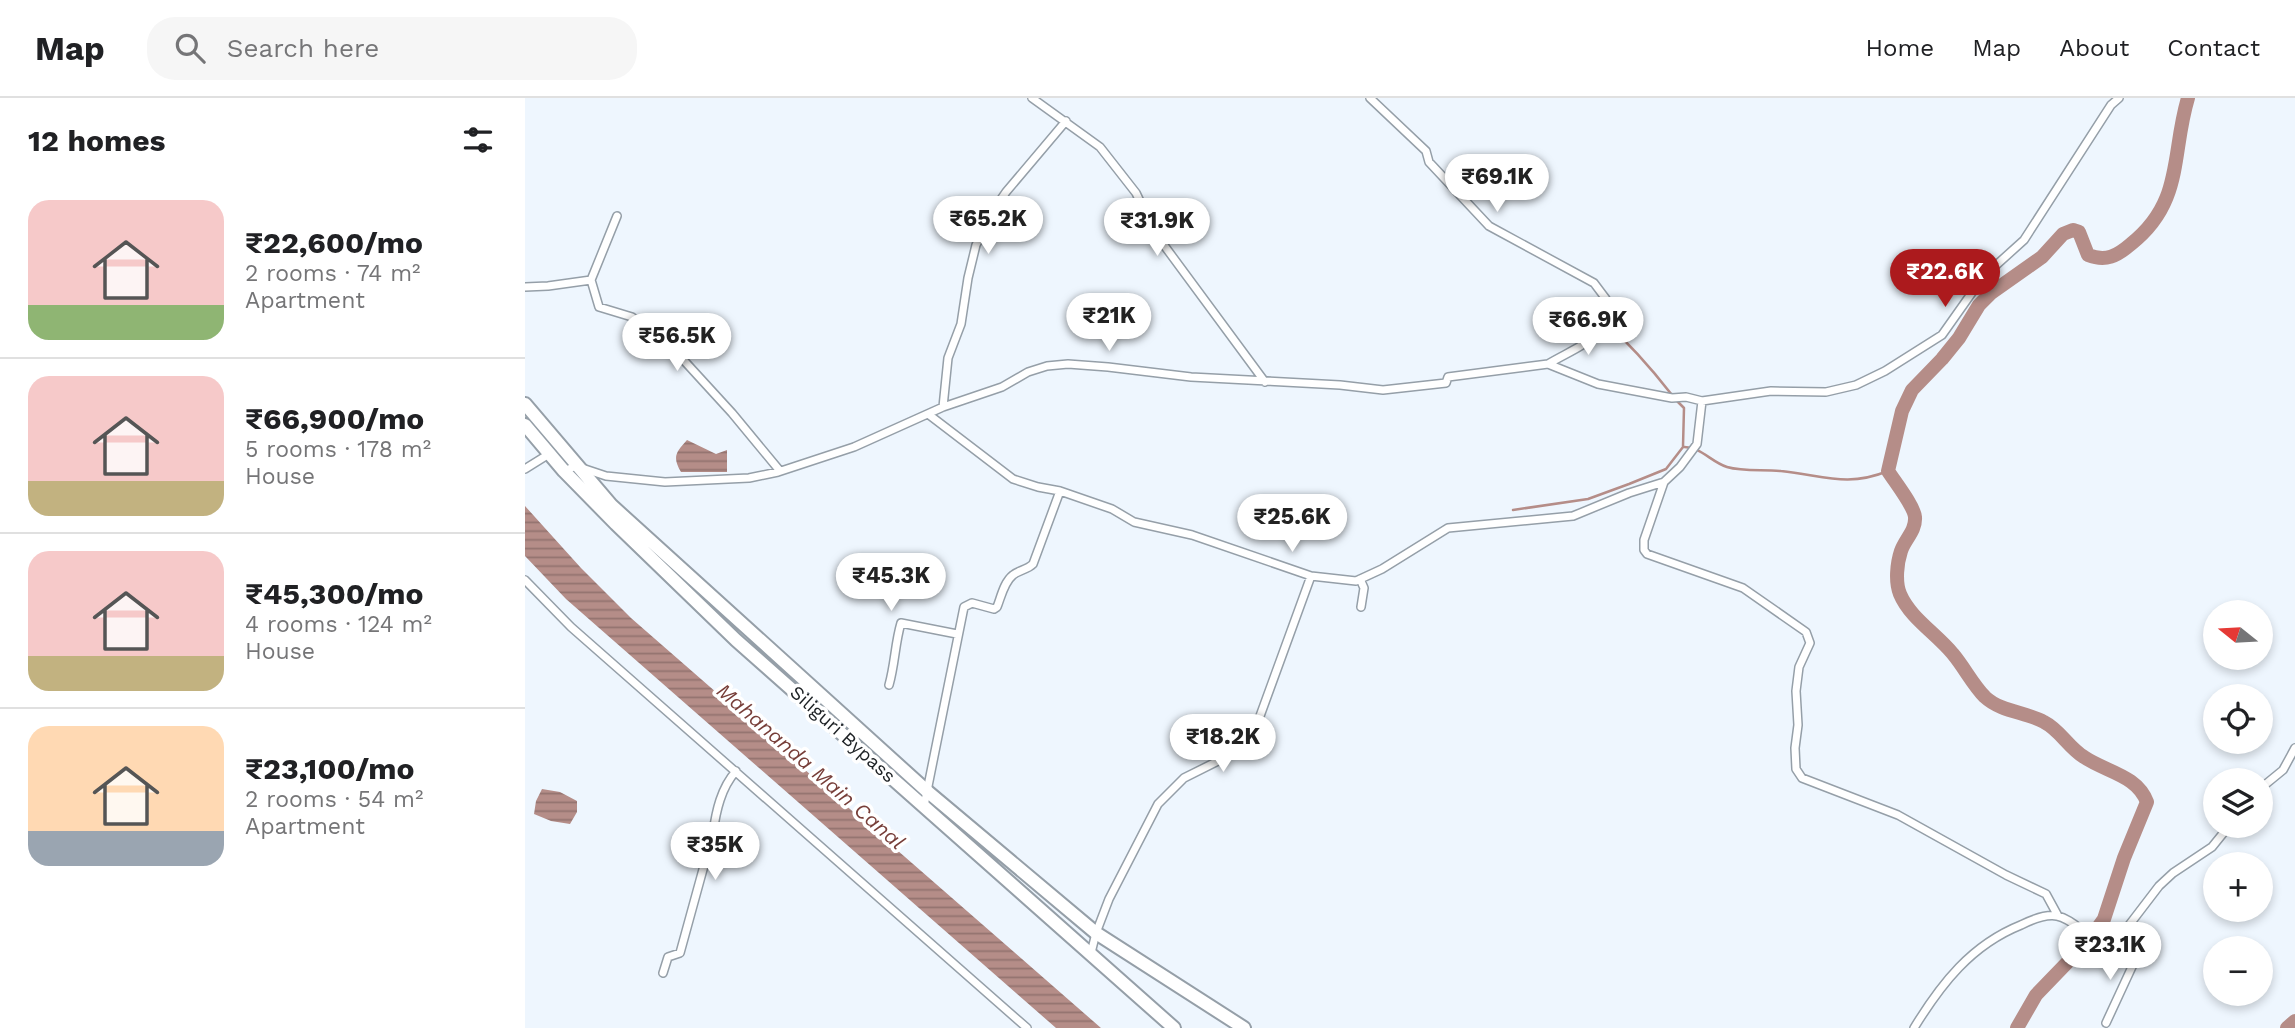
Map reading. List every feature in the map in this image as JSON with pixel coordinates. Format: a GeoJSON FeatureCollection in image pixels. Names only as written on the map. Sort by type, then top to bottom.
{"type":"FeatureCollection","features":[{"type":"Feature","properties":{"kind":"highway"},"geometry":{"type":"LineString","coordinates":[[525,404],[570,468],[928,792],[1096,933],[1244,1028]]}},
{"type":"Feature","properties":{"kind":"highway","name":"Siliguri Bypass"},"geometry":{"type":"LineString","coordinates":[[525,425],[549,454],[570,468],[736,640],[1174,1028]]}},
{"type":"Feature","properties":{"kind":"street"},"geometry":{"type":"LineString","coordinates":[[1032,98],[1100,147],[1136,193],[1155,233],[1265,382]]}},
{"type":"Feature","properties":{"kind":"street"},"geometry":{"type":"LineString","coordinates":[[570,468],[606,476],[665,482],[748,478],[780,471],[854,447],[943,407],[1002,387],[1028,372],[1047,366],[1068,364],[1191,377],[1383,390],[1446,383],[1448,377],[1548,364],[1594,337],[1605,315],[1606,299],[1594,284],[1489,226],[1429,162],[1426,151],[1370,98]]}},
{"type":"Feature","properties":{"kind":"street"},"geometry":{"type":"LineString","coordinates":[[1548,364],[1598,384],[1702,401],[1771,391],[1826,392],[1856,385],[1885,371],[1942,335],[1983,277],[2024,240],[2111,105],[2119,98]]}},
{"type":"Feature","properties":{"kind":"street"},"geometry":{"type":"LineString","coordinates":[[943,407],[948,358],[961,324],[968,278],[977,245],[1006,192],[1066,121]]}},
{"type":"Feature","properties":{"kind":"street"},"geometry":{"type":"LineString","coordinates":[[617,216],[591,280],[599,307],[632,317],[667,342],[732,413],[780,471]]}},
{"type":"Feature","properties":{"kind":"street"},"geometry":{"type":"LineString","coordinates":[[525,287],[591,280]]}},
{"type":"Feature","properties":{"kind":"street"},"geometry":{"type":"LineString","coordinates":[[1702,401],[1697,444],[1692,453],[1664,482],[1644,540],[1644,550],[1647,554],[1743,588],[1806,632],[1810,643],[1799,667],[1795,691],[1798,725],[1796,769],[1802,778],[1898,815],[2005,875],[2046,894],[2058,916],[2102,942],[2115,940],[2159,886],[2173,873],[2212,847],[2219,838]]}},
{"type":"Feature","properties":{"kind":"street"},"geometry":{"type":"LineString","coordinates":[[928,414],[1013,479],[1060,491],[1112,509],[1134,522],[1192,535],[1311,576],[1356,581],[1382,569],[1448,528],[1573,516],[1664,482]]}},
{"type":"Feature","properties":{"kind":"street"},"geometry":{"type":"LineString","coordinates":[[525,469],[549,454]]}},
{"type":"Feature","properties":{"kind":"street"},"geometry":{"type":"LineString","coordinates":[[923,806],[964,607],[972,603],[994,609],[1014,573],[1028,569],[1033,564],[1060,491]]}},
{"type":"Feature","properties":{"kind":"street"},"geometry":{"type":"LineString","coordinates":[[1091,953],[1109,899],[1158,804],[1184,778],[1231,754],[1252,738],[1311,576]]}},
{"type":"Feature","properties":{"kind":"street"},"geometry":{"type":"LineString","coordinates":[[1360,579],[1364,588],[1361,607]]}},
{"type":"Feature","properties":{"kind":"street"},"geometry":{"type":"LineString","coordinates":[[525,580],[571,627],[1027,1028]]}},
{"type":"Feature","properties":{"kind":"street"},"geometry":{"type":"LineString","coordinates":[[889,685],[901,623],[957,634]]}},
{"type":"Feature","properties":{"kind":"street"},"geometry":{"type":"LineString","coordinates":[[2273,778],[2283,770],[2295,748]]}},
{"type":"Feature","properties":{"kind":"street"},"geometry":{"type":"LineString","coordinates":[[663,973],[669,957],[680,953],[711,844],[716,814],[726,785],[736,771]]}},
{"type":"Feature","properties":{"kind":"street"},"geometry":{"type":"LineString","coordinates":[[1914,1028],[1934,995],[1954,971],[1979,948],[2025,923],[2058,916]]}},
{"type":"Feature","properties":{"kind":"street"},"geometry":{"type":"LineString","coordinates":[[2106,1023],[2137,956],[2132,948],[2115,940]]}},
{"type":"Feature","properties":{"kind":"shaded area"},"geometry":{"type":"Polygon","coordinates":[[[1554,304],[1594,322],[1594,330],[1591,334],[1545,334],[1554,304]]]}},
{"type":"Feature","properties":{"kind":"shaded area"},"geometry":{"type":"Polygon","coordinates":[[[687,440],[716,454],[727,450],[727,472],[681,472],[677,455],[687,440]]]}},
{"type":"Feature","properties":{"kind":"shaded area"},"geometry":{"type":"Polygon","coordinates":[[[525,506],[631,618],[1101,1028],[1056,1028],[566,599],[525,556],[525,506]]]}},
{"type":"Feature","properties":{"kind":"shaded area"},"geometry":{"type":"Polygon","coordinates":[[[542,789],[560,792],[577,801],[577,812],[570,824],[551,821],[534,814],[542,789]]]}},
{"type":"Feature","properties":{"kind":"waterway"},"geometry":{"type":"LineString","coordinates":[[2017,1028],[2036,995],[2089,940],[2104,919],[2124,858],[2147,802],[2136,786],[2084,757],[2050,725],[1991,702],[1976,687],[1947,647],[1910,611],[1900,594],[1897,572],[1901,551],[1912,531],[1915,517],[1888,471],[1902,411],[1912,390],[1942,359],[1959,338],[1979,305],[1991,293],[2042,257],[2063,234],[2073,230],[2079,232],[2088,255],[2106,258],[2121,252],[2148,228],[2168,194],[2188,98]]}},
{"type":"Feature","properties":{"kind":"waterway"},"geometry":{"type":"LineString","coordinates":[[1603,320],[1639,356],[1672,395]]}},
{"type":"Feature","properties":{"kind":"waterway"},"geometry":{"type":"LineString","coordinates":[[1676,400],[1684,408],[1683,446]]}},
{"type":"Feature","properties":{"kind":"waterway"},"geometry":{"type":"LineString","coordinates":[[1513,510],[1588,499],[1629,484],[1666,469],[1683,447],[1695,449],[1727,467],[1740,469],[1781,471],[1847,480],[1888,471]]}},
{"type":"Feature","properties":{"kind":"waterway"},"geometry":{"type":"LineString","coordinates":[[2287,1028],[2295,1021]]}},
{"type":"Feature","properties":{"kind":"water label","name":"Mahananda Main Canal"},"geometry":{"type":"Point","coordinates":[811,766]}}]}
